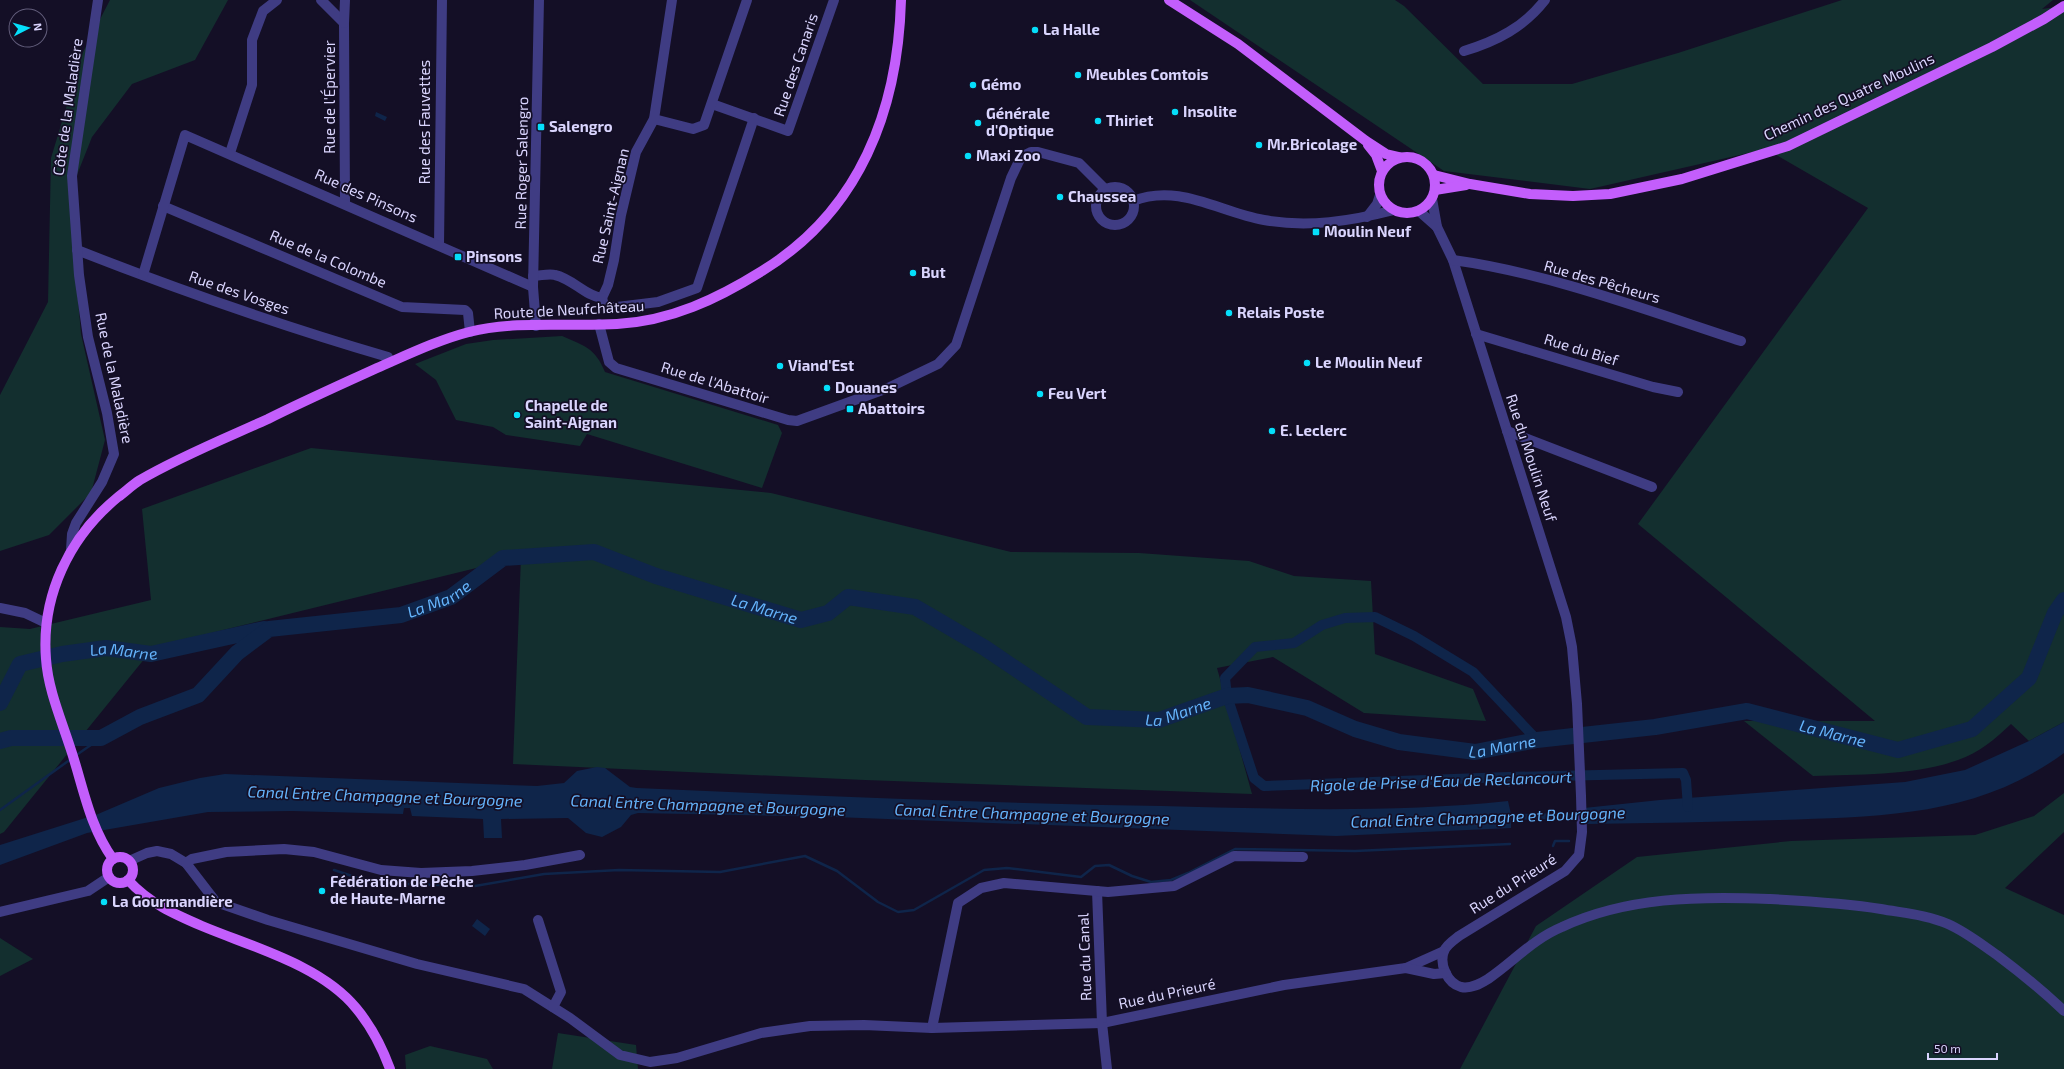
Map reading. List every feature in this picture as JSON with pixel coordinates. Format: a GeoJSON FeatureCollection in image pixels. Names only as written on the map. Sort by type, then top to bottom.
{"type":"FeatureCollection","features":[{"type":"Feature","properties":{"kind":"main road","name":"Route de Neufchâteau"},"geometry":{"type":"LineString","coordinates":[[113,859],[98,834],[89,812],[78,770],[50,683],[46,659],[46,623],[51,598],[59,573],[71,550],[107,506],[137,481],[412,352],[470,332],[520,325],[536,326],[625,323],[666,318],[710,300],[765,270],[807,237],[827,215],[856,178],[867,157],[884,113],[896,59],[901,0]]}},
{"type":"Feature","properties":{"kind":"main road"},"geometry":{"type":"LineString","coordinates":[[1169,0],[1238,44],[1366,141],[1386,154],[1399,157],[1416,158],[1429,168],[1434,175],[1433,195],[1419,211],[1411,213],[1394,210],[1388,206],[1380,195],[1378,187],[1382,171],[1392,160],[1399,157]]}},
{"type":"Feature","properties":{"kind":"main road","name":"Chemin des Quatre Moulins"},"geometry":{"type":"LineString","coordinates":[[1434,175],[1470,184],[1530,194],[1589,196],[1610,194],[1659,185],[1788,146],[1992,47],[2044,19],[2064,6]]}},
{"type":"Feature","properties":{"kind":"main road"},"geometry":{"type":"LineString","coordinates":[[1366,141],[1376,155],[1382,171]]}},
{"type":"Feature","properties":{"kind":"main road","name":"Chemin des Quatre Moulins"},"geometry":{"type":"LineString","coordinates":[[1433,195],[1470,184]]}},
{"type":"Feature","properties":{"kind":"main road"},"geometry":{"type":"LineString","coordinates":[[121,857],[128,861],[131,864],[132,873],[128,880],[119,883],[109,877],[107,869],[113,859],[121,857]]}},
{"type":"Feature","properties":{"kind":"main road"},"geometry":{"type":"LineString","coordinates":[[128,880],[142,894],[164,910],[300,967],[330,985],[356,1008],[365,1020],[382,1049],[390,1069]]}},
{"type":"Feature","properties":{"kind":"street","name":"Côte de la Maladière"},"geometry":{"type":"LineString","coordinates":[[77,250],[72,176],[98,0]]}},
{"type":"Feature","properties":{"kind":"street"},"geometry":{"type":"LineString","coordinates":[[230,153],[252,85],[252,40],[262,11],[277,0]]}},
{"type":"Feature","properties":{"kind":"street","name":"Rue de l'Épervier"},"geometry":{"type":"LineString","coordinates":[[321,0],[344,23],[345,203]]}},
{"type":"Feature","properties":{"kind":"street"},"geometry":{"type":"LineString","coordinates":[[344,23],[345,0]]}},
{"type":"Feature","properties":{"kind":"street","name":"Rue des Fauvettes"},"geometry":{"type":"LineString","coordinates":[[439,245],[442,0]]}},
{"type":"Feature","properties":{"kind":"street","name":"Rue Roger Salengro"},"geometry":{"type":"LineString","coordinates":[[536,326],[533,281],[540,0]]}},
{"type":"Feature","properties":{"kind":"street","name":"Rue Saint-Aignan"},"geometry":{"type":"LineString","coordinates":[[602,298],[608,285],[614,260],[621,215],[636,152],[654,119],[672,0]]}},
{"type":"Feature","properties":{"kind":"street"},"geometry":{"type":"LineString","coordinates":[[654,119],[694,129],[704,125],[747,0]]}},
{"type":"Feature","properties":{"kind":"street","name":"Rue des Canaris"},"geometry":{"type":"LineString","coordinates":[[712,104],[788,131],[834,0]]}},
{"type":"Feature","properties":{"kind":"street"},"geometry":{"type":"LineString","coordinates":[[1464,51],[1497,39],[1511,31],[1530,17],[1546,0]]}},
{"type":"Feature","properties":{"kind":"street"},"geometry":{"type":"LineString","coordinates":[[533,281],[554,274],[574,283],[596,297],[602,298],[604,305],[609,308],[658,302],[697,288],[754,118]]}},
{"type":"Feature","properties":{"kind":"street","name":"Rue des Pinsons"},"geometry":{"type":"LineString","coordinates":[[163,206],[185,135],[230,153],[439,245],[533,281]]}},
{"type":"Feature","properties":{"kind":"street","name":"Rue de l'Abattoir"},"geometry":{"type":"LineString","coordinates":[[599,324],[605,352],[609,362],[616,368],[788,420],[797,421],[888,388],[938,364],[956,345],[1011,178],[1021,157],[1024,154],[1038,152],[1079,163],[1105,189]]}},
{"type":"Feature","properties":{"kind":"street"},"geometry":{"type":"LineString","coordinates":[[1113,187],[1123,188],[1131,196],[1133,201],[1134,207],[1130,219],[1119,226],[1107,224],[1097,215],[1095,208],[1096,200],[1105,189],[1113,187]]}},
{"type":"Feature","properties":{"kind":"street"},"geometry":{"type":"LineString","coordinates":[[1133,201],[1144,197],[1167,194],[1184,196],[1225,210],[1264,220],[1288,223],[1338,222],[1394,210]]}},
{"type":"Feature","properties":{"kind":"street"},"geometry":{"type":"LineString","coordinates":[[1367,217],[1377,204],[1380,195]]}},
{"type":"Feature","properties":{"kind":"street","name":"Rue du Moulin Neuf"},"geometry":{"type":"LineString","coordinates":[[1433,195],[1437,227],[1453,260],[1566,617],[1572,647],[1577,704],[1579,769]]}},
{"type":"Feature","properties":{"kind":"street"},"geometry":{"type":"LineString","coordinates":[[143,275],[163,206]]}},
{"type":"Feature","properties":{"kind":"street","name":"Rue de la Colombe"},"geometry":{"type":"LineString","coordinates":[[163,206],[402,307],[465,310],[468,313],[470,332]]}},
{"type":"Feature","properties":{"kind":"street","name":"Rue du Moulin Neuf"},"geometry":{"type":"LineString","coordinates":[[1419,211],[1437,227]]}},
{"type":"Feature","properties":{"kind":"street","name":"Rue des Vosges"},"geometry":{"type":"LineString","coordinates":[[77,250],[207,299],[322,338],[388,357],[390,362]]}},
{"type":"Feature","properties":{"kind":"street","name":"Rue de la Maladière"},"geometry":{"type":"LineString","coordinates":[[71,550],[72,534],[76,523],[102,482],[114,454],[107,413],[88,336],[77,250]]}},
{"type":"Feature","properties":{"kind":"street","name":"Rue des Pêcheurs"},"geometry":{"type":"LineString","coordinates":[[1453,260],[1476,263],[1555,283],[1741,341]]}},
{"type":"Feature","properties":{"kind":"street","name":"Rue du Bief"},"geometry":{"type":"LineString","coordinates":[[1476,334],[1653,387],[1678,392]]}},
{"type":"Feature","properties":{"kind":"street"},"geometry":{"type":"LineString","coordinates":[[1507,432],[1652,487]]}},
{"type":"Feature","properties":{"kind":"street"},"geometry":{"type":"LineString","coordinates":[[0,608],[25,613],[46,623]]}},
{"type":"Feature","properties":{"kind":"street","name":"Rue du Prieuré"},"geometry":{"type":"LineString","coordinates":[[186,863],[216,902],[268,920],[417,964],[524,989],[620,1055],[650,1062],[677,1058],[761,1033],[810,1026],[864,1025],[932,1028],[1102,1023],[1284,985],[1406,968],[1444,951],[1449,944],[1459,936],[1565,871],[1579,854],[1582,830],[1579,769]]}},
{"type":"Feature","properties":{"kind":"street"},"geometry":{"type":"LineString","coordinates":[[128,861],[147,853],[157,851],[172,854],[186,863],[192,859],[226,852],[284,849],[314,852],[381,870],[422,873],[472,871],[525,865],[580,855]]}},
{"type":"Feature","properties":{"kind":"street"},"geometry":{"type":"LineString","coordinates":[[932,1028],[958,903],[981,888],[1004,883],[1108,892],[1174,886],[1234,856],[1303,857]]}},
{"type":"Feature","properties":{"kind":"street"},"geometry":{"type":"LineString","coordinates":[[0,912],[88,891],[109,877]]}},
{"type":"Feature","properties":{"kind":"street","name":"Rue du Canal"},"geometry":{"type":"LineString","coordinates":[[1097,891],[1102,1023],[1107,1069]]}},
{"type":"Feature","properties":{"kind":"street"},"geometry":{"type":"LineString","coordinates":[[1444,951],[1443,967],[1450,980],[1461,987],[1474,986],[1491,977],[1545,935],[1581,918],[1610,909],[1660,901],[1704,898],[1795,900],[1863,907],[1946,923],[1968,934],[2021,972],[2064,1011]]}},
{"type":"Feature","properties":{"kind":"street"},"geometry":{"type":"LineString","coordinates":[[538,920],[561,992],[553,1008]]}},
{"type":"Feature","properties":{"kind":"street","name":"Rue du Prieuré"},"geometry":{"type":"LineString","coordinates":[[1406,968],[1434,974],[1446,973]]}},
{"type":"Feature","properties":{"kind":"green space"},"geometry":{"type":"Polygon","coordinates":[[[110,0],[228,0],[195,60],[132,84],[92,137],[69,195],[81,334],[105,440],[91,493],[49,535],[0,551],[0,395],[48,302],[51,158],[83,52],[110,0]]]}},
{"type":"Feature","properties":{"kind":"green space"},"geometry":{"type":"Polygon","coordinates":[[[1190,0],[1395,0],[1404,6],[1483,84],[1572,84],[1678,53],[1842,0],[2053,0],[2042,9],[2064,6],[2064,722],[2029,741],[2011,724],[1993,740],[1973,754],[1958,760],[1923,769],[1905,772],[1813,776],[1744,721],[1875,721],[1638,524],[1868,208],[1766,149],[1590,189],[1444,171],[1190,0]]]}},
{"type":"Feature","properties":{"kind":"green space"},"geometry":{"type":"Polygon","coordinates":[[[562,336],[583,345],[593,353],[605,372],[778,425],[782,433],[762,488],[587,434],[580,446],[506,435],[493,427],[456,420],[436,380],[415,364],[466,344],[493,340],[562,336]]]}},
{"type":"Feature","properties":{"kind":"green space"},"geometry":{"type":"Polygon","coordinates":[[[311,448],[771,493],[1011,552],[1139,553],[1249,561],[1294,576],[1371,581],[1375,654],[1473,689],[1486,721],[1364,713],[1273,657],[1217,668],[1252,794],[865,780],[513,764],[521,557],[154,647],[4,832],[0,834],[0,627],[30,629],[151,600],[142,509],[311,448]]]}},
{"type":"Feature","properties":{"kind":"green space"},"geometry":{"type":"Polygon","coordinates":[[[2064,793],[2064,832],[2005,888],[2064,915],[2064,1069],[1460,1069],[1536,926],[1637,857],[1791,841],[1975,835],[2034,816],[2064,793]]]}},
{"type":"Feature","properties":{"kind":"green space"},"geometry":{"type":"Polygon","coordinates":[[[0,938],[33,959],[0,976],[0,938]]]}},
{"type":"Feature","properties":{"kind":"green space"},"geometry":{"type":"Polygon","coordinates":[[[558,1033],[636,1045],[638,1069],[552,1069],[558,1033]]]}},
{"type":"Feature","properties":{"kind":"green space"},"geometry":{"type":"Polygon","coordinates":[[[430,1046],[487,1059],[493,1069],[406,1069],[405,1055],[430,1046]]]}},
{"type":"Feature","properties":{"kind":"water"},"geometry":{"type":"Polygon","coordinates":[[[376,112],[387,117],[385,121],[375,116],[376,112]]]}},
{"type":"Feature","properties":{"kind":"water","name":"Canal Entre Champagne et Bourgogne"},"geometry":{"type":"Polygon","coordinates":[[[2064,722],[2064,753],[2031,774],[1997,790],[1963,801],[1928,809],[1856,817],[1756,821],[1586,824],[1584,818],[1516,820],[1511,822],[1511,828],[1336,836],[835,817],[638,813],[631,815],[621,827],[602,837],[586,833],[568,818],[501,819],[502,838],[484,838],[483,819],[412,816],[410,808],[404,808],[403,814],[292,811],[208,812],[87,833],[0,865],[0,845],[98,814],[159,788],[200,778],[225,774],[537,786],[564,783],[577,771],[597,767],[605,768],[630,787],[637,788],[965,801],[1292,809],[1379,809],[1465,805],[1508,801],[1511,814],[1574,813],[1584,812],[1584,808],[1660,800],[1905,782],[1965,770],[2029,741],[2064,722]]]}},
{"type":"Feature","properties":{"kind":"water"},"geometry":{"type":"Polygon","coordinates":[[[477,919],[490,929],[485,936],[472,926],[477,919]]]}},
{"type":"Feature","properties":{"kind":"waterway","name":"La Marne"},"geometry":{"type":"LineString","coordinates":[[0,741],[11,738],[101,738],[140,717],[198,695],[237,653],[269,629],[401,615],[451,597],[503,558],[594,552],[656,576],[801,620],[828,613],[848,597],[915,607],[985,648],[1087,717],[1159,720],[1227,696],[1248,695],[1307,708],[1355,729],[1399,742],[1475,752],[1537,740],[1655,727],[1747,711],[1898,750],[1972,729],[2029,678],[2055,613],[2064,600]]}},
{"type":"Feature","properties":{"kind":"waterway","name":"Rigole de Prise d'Eau de Reclancourt"},"geometry":{"type":"LineString","coordinates":[[1537,740],[1473,672],[1414,636],[1375,617],[1345,618],[1322,625],[1294,643],[1255,647],[1225,678],[1227,696],[1254,778],[1264,786],[1508,777],[1683,773],[1686,780],[1688,807]]}},
{"type":"Feature","properties":{"kind":"waterway","name":"La Marne"},"geometry":{"type":"LineString","coordinates":[[0,703],[20,664],[62,654],[106,648],[151,654],[264,629]]}},
{"type":"Feature","properties":{"kind":"waterway","name":"La Marne"},"geometry":{"type":"LineString","coordinates":[[75,756],[101,738]]}},
{"type":"Feature","properties":{"kind":"waterway","name":"La Marne"},"geometry":{"type":"LineString","coordinates":[[0,810],[71,759]]}},
{"type":"Feature","properties":{"kind":"waterway"},"geometry":{"type":"LineString","coordinates":[[1508,777],[1509,786]]}},
{"type":"Feature","properties":{"kind":"waterway"},"geometry":{"type":"LineString","coordinates":[[1553,846],[1555,841],[1569,841]]}},
{"type":"Feature","properties":{"kind":"waterway"},"geometry":{"type":"LineString","coordinates":[[334,870],[373,883],[475,886],[544,874],[619,870],[720,872],[805,856],[837,871],[878,902],[898,912],[914,910],[984,870],[1007,868],[1081,877],[1095,866],[1109,865],[1132,876],[1151,882],[1171,880],[1235,849],[1355,851],[1510,844]]}},
{"type":"Feature","properties":{"kind":"place","name":"La Halle"},"geometry":{"type":"Point","coordinates":[1035,30]}},
{"type":"Feature","properties":{"kind":"place","name":"Meubles Comtois"},"geometry":{"type":"Point","coordinates":[1078,75]}},
{"type":"Feature","properties":{"kind":"place","name":"Gémo"},"geometry":{"type":"Point","coordinates":[973,85]}},
{"type":"Feature","properties":{"kind":"place","name":"Insolite"},"geometry":{"type":"Point","coordinates":[1175,112]}},
{"type":"Feature","properties":{"kind":"place","name":"Thiriet"},"geometry":{"type":"Point","coordinates":[1098,121]}},
{"type":"Feature","properties":{"kind":"place","name":"Générale d'Optique"},"geometry":{"type":"Point","coordinates":[978,123]}},
{"type":"Feature","properties":{"kind":"place","name":"Salengro"},"geometry":{"type":"Point","coordinates":[541,127]}},
{"type":"Feature","properties":{"kind":"place","name":"Mr.Bricolage"},"geometry":{"type":"Point","coordinates":[1259,145]}},
{"type":"Feature","properties":{"kind":"place","name":"Maxi Zoo"},"geometry":{"type":"Point","coordinates":[968,156]}},
{"type":"Feature","properties":{"kind":"place","name":"Chaussea"},"geometry":{"type":"Point","coordinates":[1060,197]}},
{"type":"Feature","properties":{"kind":"place","name":"Moulin Neuf"},"geometry":{"type":"Point","coordinates":[1316,232]}},
{"type":"Feature","properties":{"kind":"place","name":"Pinsons"},"geometry":{"type":"Point","coordinates":[458,257]}},
{"type":"Feature","properties":{"kind":"place","name":"But"},"geometry":{"type":"Point","coordinates":[913,273]}},
{"type":"Feature","properties":{"kind":"place","name":"Relais Poste"},"geometry":{"type":"Point","coordinates":[1229,313]}},
{"type":"Feature","properties":{"kind":"place","name":"Le Moulin Neuf"},"geometry":{"type":"Point","coordinates":[1307,363]}},
{"type":"Feature","properties":{"kind":"place","name":"Viand'Est"},"geometry":{"type":"Point","coordinates":[780,366]}},
{"type":"Feature","properties":{"kind":"place","name":"Douanes"},"geometry":{"type":"Point","coordinates":[827,388]}},
{"type":"Feature","properties":{"kind":"place","name":"Feu Vert"},"geometry":{"type":"Point","coordinates":[1040,394]}},
{"type":"Feature","properties":{"kind":"place","name":"Abattoirs"},"geometry":{"type":"Point","coordinates":[850,409]}},
{"type":"Feature","properties":{"kind":"place","name":"Chapelle de Saint-Aignan"},"geometry":{"type":"Point","coordinates":[517,415]}},
{"type":"Feature","properties":{"kind":"place","name":"E. Leclerc"},"geometry":{"type":"Point","coordinates":[1272,431]}},
{"type":"Feature","properties":{"kind":"place","name":"Fédération de Pêche de Haute-Marne"},"geometry":{"type":"Point","coordinates":[322,891]}},
{"type":"Feature","properties":{"kind":"place","name":"La Gourmandière"},"geometry":{"type":"Point","coordinates":[104,902]}}]}
